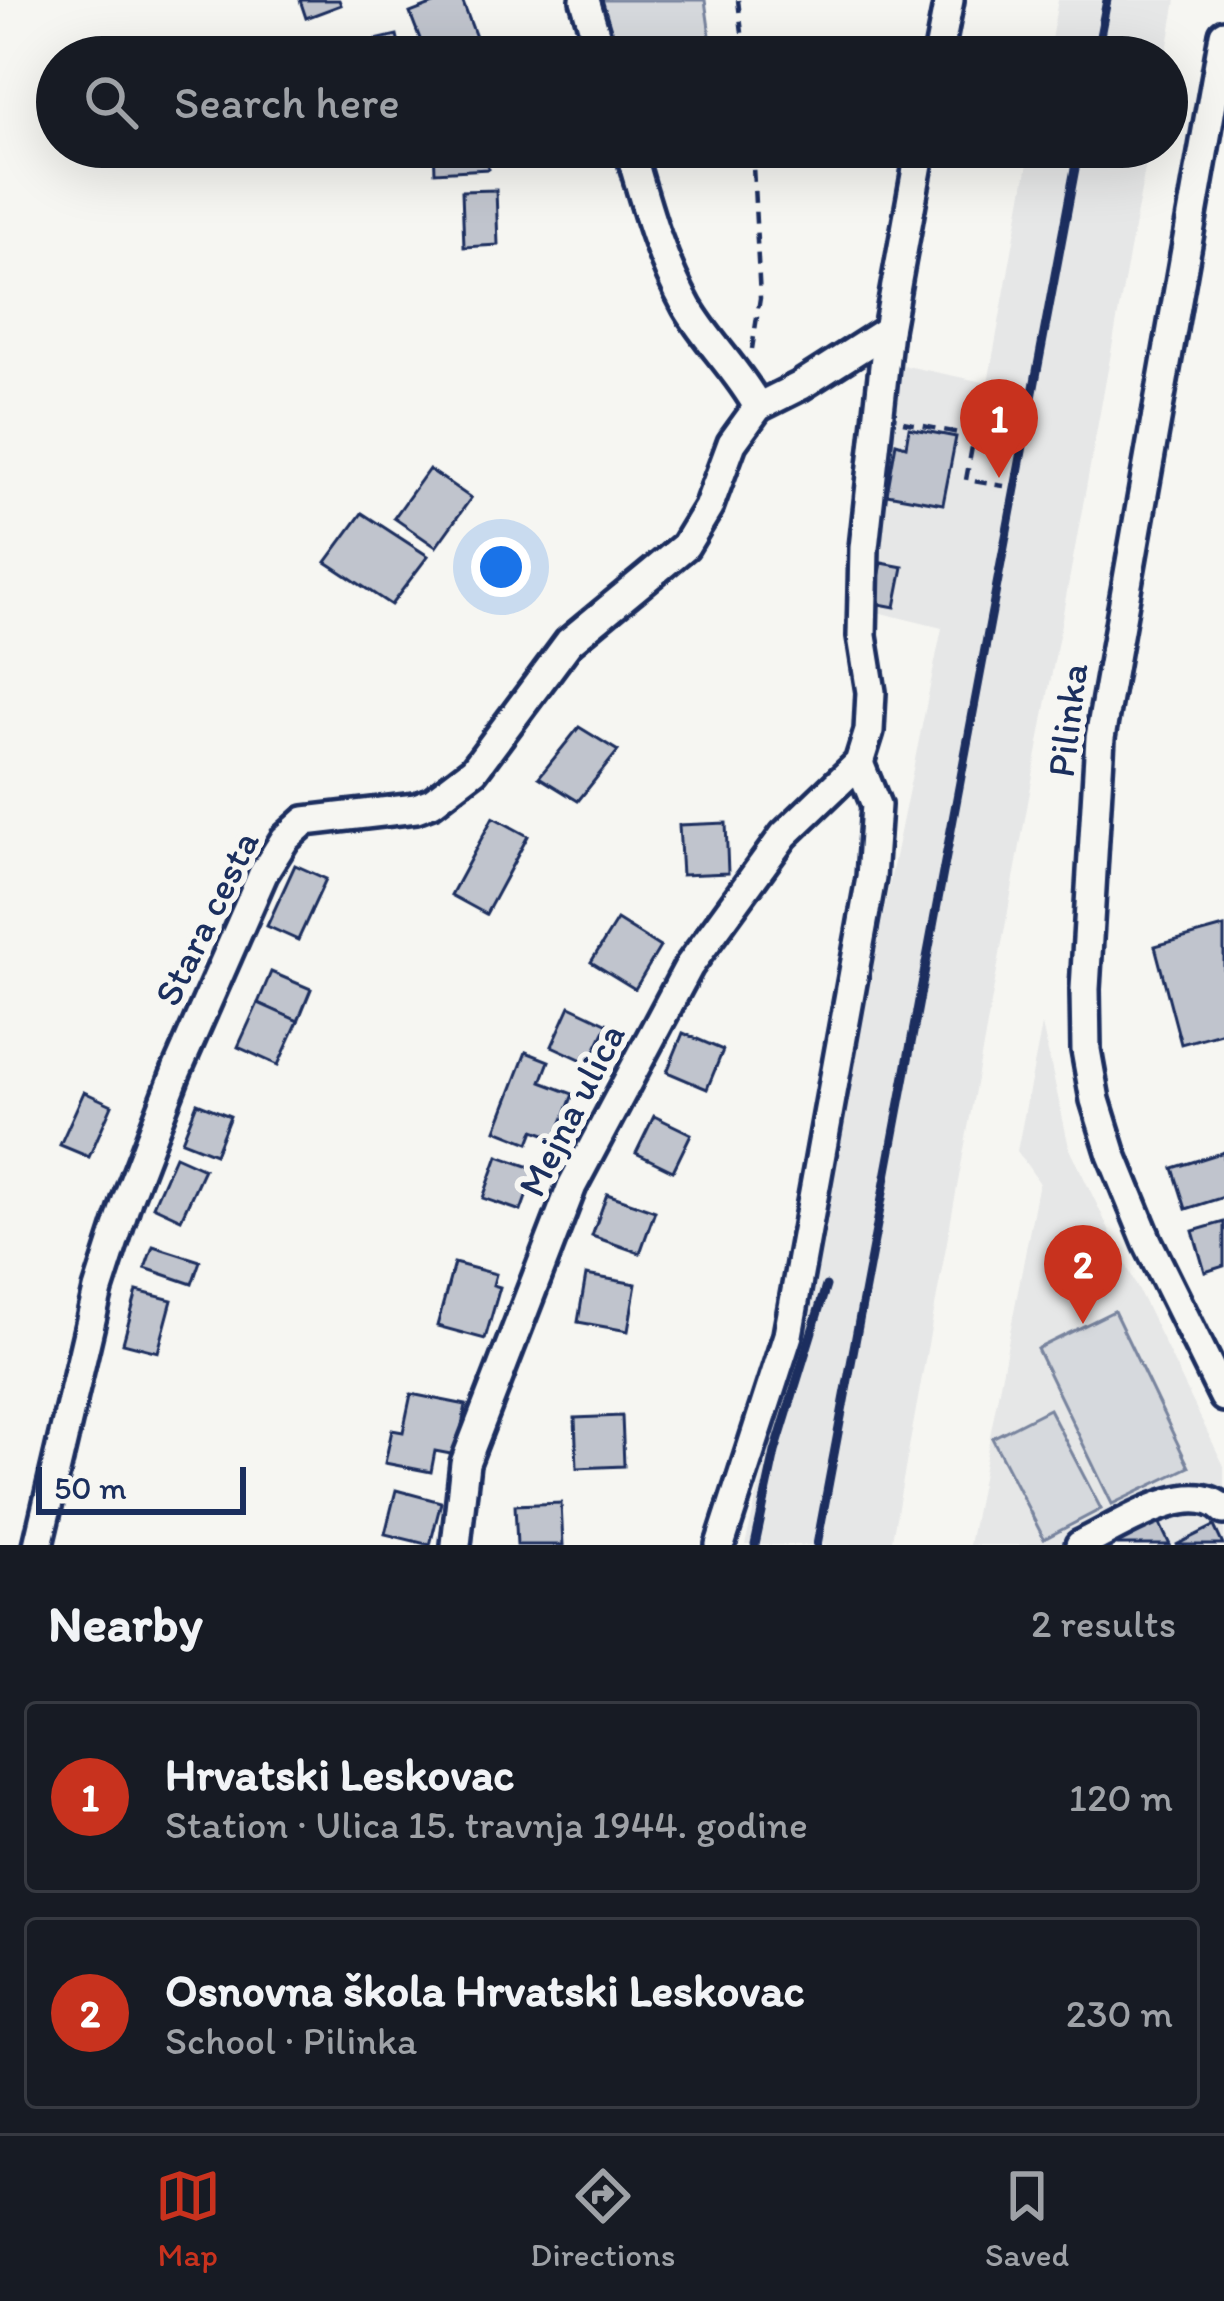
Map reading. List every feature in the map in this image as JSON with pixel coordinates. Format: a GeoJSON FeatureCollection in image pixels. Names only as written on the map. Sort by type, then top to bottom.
{"type":"FeatureCollection","features":[{"type":"Feature","properties":{"kind":"street"},"geometry":{"type":"LineString","coordinates":[[584,0],[595,36]]}},
{"type":"Feature","properties":{"kind":"street"},"geometry":{"type":"LineString","coordinates":[[942,36],[949,0]]}},
{"type":"Feature","properties":{"kind":"street","name":"Pilinka"},"geometry":{"type":"LineString","coordinates":[[1224,34],[1100,738],[1084,989],[1086,1050],[1112,1155],[1148,1243],[1224,1397]]}},
{"type":"Feature","properties":{"kind":"street"},"geometry":{"type":"LineString","coordinates":[[635,168],[660,250],[689,311],[752,396],[800,386],[887,330]]}},
{"type":"Feature","properties":{"kind":"street"},"geometry":{"type":"LineString","coordinates":[[720,1545],[788,1335],[871,878],[876,805],[859,763],[869,731],[871,692],[862,636],[864,548],[887,330],[917,168]]}},
{"type":"Feature","properties":{"kind":"street","name":"Stara cesta"},"geometry":{"type":"LineString","coordinates":[[38,1545],[98,1290],[127,1200],[177,1070],[263,874],[285,839],[305,821],[416,808],[475,770],[569,641],[685,546],[708,508],[752,396]]}},
{"type":"Feature","properties":{"kind":"street","name":"Mejna ulica"},"geometry":{"type":"LineString","coordinates":[[457,1545],[464,1463],[572,1186],[689,966],[784,835],[859,763]]}},
{"type":"Feature","properties":{"kind":"street"},"geometry":{"type":"LineString","coordinates":[[1080,1545],[1185,1496],[1214,1500],[1224,1510]]}},
{"type":"Feature","properties":{"kind":"path"},"geometry":{"type":"LineString","coordinates":[[738,0],[742,36]]}},
{"type":"Feature","properties":{"kind":"path"},"geometry":{"type":"LineString","coordinates":[[752,396],[760,298],[753,168]]}},
{"type":"Feature","properties":{"kind":"path"},"geometry":{"type":"LineString","coordinates":[[880,417],[974,436],[966,480],[1004,486]]}},
{"type":"Feature","properties":{"kind":"shaded area"},"geometry":{"type":"Polygon","coordinates":[[[595,0],[705,0],[710,36],[606,36],[595,0]]]}},
{"type":"Feature","properties":{"kind":"shaded area"},"geometry":{"type":"Polygon","coordinates":[[[1058,0],[1176,0],[1170,36],[1052,36],[1058,0]]]}},
{"type":"Feature","properties":{"kind":"shaded area"},"geometry":{"type":"Polygon","coordinates":[[[1027,168],[1145,168],[891,1545],[745,1545],[796,1339],[942,628],[869,610],[892,363],[988,383],[1027,168]]]}},
{"type":"Feature","properties":{"kind":"shaded area"},"geometry":{"type":"Polygon","coordinates":[[[1042,1025],[1069,1147],[1224,1466],[1224,1545],[969,1545],[1039,1182],[1017,1151],[1042,1025]]]}},
{"type":"Feature","properties":{"kind":"shaded area"},"geometry":{"type":"Polygon","coordinates":[[[1114,1311],[1189,1467],[1112,1504],[1037,1349],[1114,1311]]]}},
{"type":"Feature","properties":{"kind":"shaded area"},"geometry":{"type":"Polygon","coordinates":[[[1049,1409],[1101,1509],[1044,1539],[992,1438],[1049,1409]]]}},
{"type":"Feature","properties":{"kind":"building"},"geometry":{"type":"Polygon","coordinates":[[[300,0],[339,0],[341,5],[306,18],[300,0]]]}},
{"type":"Feature","properties":{"kind":"building"},"geometry":{"type":"Polygon","coordinates":[[[444,0],[462,0],[476,36],[419,36],[410,13],[444,0]]]}},
{"type":"Feature","properties":{"kind":"building"},"geometry":{"type":"Polygon","coordinates":[[[435,168],[488,168],[488,169],[435,172],[435,168]]]}},
{"type":"Feature","properties":{"kind":"building"},"geometry":{"type":"Polygon","coordinates":[[[496,190],[498,245],[464,247],[462,191],[496,190]]]}},
{"type":"Feature","properties":{"kind":"building"},"geometry":{"type":"Polygon","coordinates":[[[909,428],[956,437],[943,504],[887,494],[896,443],[906,446],[909,428]]]}},
{"type":"Feature","properties":{"kind":"building"},"geometry":{"type":"Polygon","coordinates":[[[429,469],[471,498],[436,547],[394,518],[429,469]]]}},
{"type":"Feature","properties":{"kind":"building"},"geometry":{"type":"Polygon","coordinates":[[[362,513],[428,556],[391,605],[326,562],[362,513]]]}},
{"type":"Feature","properties":{"kind":"building"},"geometry":{"type":"Polygon","coordinates":[[[882,563],[903,567],[895,607],[874,603],[882,563]]]}},
{"type":"Feature","properties":{"kind":"building"},"geometry":{"type":"Polygon","coordinates":[[[579,727],[618,751],[578,801],[539,777],[579,727]]]}},
{"type":"Feature","properties":{"kind":"building"},"geometry":{"type":"Polygon","coordinates":[[[493,817],[528,836],[486,914],[451,895],[493,817]]]}},
{"type":"Feature","properties":{"kind":"building"},"geometry":{"type":"Polygon","coordinates":[[[726,823],[728,873],[682,875],[679,825],[726,823]]]}},
{"type":"Feature","properties":{"kind":"building"},"geometry":{"type":"Polygon","coordinates":[[[295,865],[326,879],[298,940],[267,926],[295,865]]]}},
{"type":"Feature","properties":{"kind":"building"},"geometry":{"type":"Polygon","coordinates":[[[617,920],[660,947],[635,989],[591,962],[617,920]]]}},
{"type":"Feature","properties":{"kind":"building"},"geometry":{"type":"Polygon","coordinates":[[[1224,927],[1224,1032],[1181,1044],[1155,946],[1224,927]]]}},
{"type":"Feature","properties":{"kind":"building"},"geometry":{"type":"Polygon","coordinates":[[[271,972],[311,989],[298,1021],[258,1003],[271,972]]]}},
{"type":"Feature","properties":{"kind":"building"},"geometry":{"type":"Polygon","coordinates":[[[258,1003],[298,1021],[278,1065],[238,1047],[258,1003]]]}},
{"type":"Feature","properties":{"kind":"building"},"geometry":{"type":"Polygon","coordinates":[[[570,1006],[608,1024],[589,1063],[552,1046],[570,1006]]]}},
{"type":"Feature","properties":{"kind":"building"},"geometry":{"type":"Polygon","coordinates":[[[683,1033],[723,1050],[707,1089],[667,1072],[683,1033]]]}},
{"type":"Feature","properties":{"kind":"building"},"geometry":{"type":"Polygon","coordinates":[[[526,1052],[549,1061],[541,1082],[573,1094],[556,1138],[534,1130],[529,1143],[496,1130],[526,1052]]]}},
{"type":"Feature","properties":{"kind":"building"},"geometry":{"type":"Polygon","coordinates":[[[84,1092],[112,1105],[89,1157],[60,1145],[84,1092]]]}},
{"type":"Feature","properties":{"kind":"building"},"geometry":{"type":"Polygon","coordinates":[[[197,1103],[230,1116],[215,1154],[182,1141],[197,1103]]]}},
{"type":"Feature","properties":{"kind":"building"},"geometry":{"type":"Polygon","coordinates":[[[654,1116],[691,1134],[673,1171],[636,1153],[654,1116]]]}},
{"type":"Feature","properties":{"kind":"building"},"geometry":{"type":"Polygon","coordinates":[[[1224,1152],[1224,1197],[1186,1209],[1173,1168],[1224,1152]]]}},
{"type":"Feature","properties":{"kind":"building"},"geometry":{"type":"Polygon","coordinates":[[[175,1156],[204,1169],[181,1219],[153,1206],[175,1156]]]}},
{"type":"Feature","properties":{"kind":"building"},"geometry":{"type":"Polygon","coordinates":[[[498,1156],[536,1169],[521,1211],[483,1198],[498,1156]]]}},
{"type":"Feature","properties":{"kind":"building"},"geometry":{"type":"Polygon","coordinates":[[[607,1194],[655,1211],[640,1253],[592,1236],[607,1194]]]}},
{"type":"Feature","properties":{"kind":"building"},"geometry":{"type":"Polygon","coordinates":[[[1224,1222],[1224,1266],[1205,1272],[1193,1231],[1224,1222]]]}},
{"type":"Feature","properties":{"kind":"building"},"geometry":{"type":"Polygon","coordinates":[[[153,1246],[200,1261],[192,1284],[145,1268],[153,1246]]]}},
{"type":"Feature","properties":{"kind":"building"},"geometry":{"type":"Polygon","coordinates":[[[454,1263],[496,1274],[493,1285],[500,1287],[485,1339],[437,1326],[454,1263]]]}},
{"type":"Feature","properties":{"kind":"building"},"geometry":{"type":"Polygon","coordinates":[[[586,1275],[636,1284],[628,1331],[578,1322],[586,1275]]]}},
{"type":"Feature","properties":{"kind":"building"},"geometry":{"type":"Polygon","coordinates":[[[137,1291],[172,1300],[158,1352],[123,1343],[137,1291]]]}},
{"type":"Feature","properties":{"kind":"building"},"geometry":{"type":"Polygon","coordinates":[[[411,1394],[466,1405],[456,1455],[435,1451],[431,1472],[385,1463],[392,1430],[403,1432],[411,1394]]]}},
{"type":"Feature","properties":{"kind":"building"},"geometry":{"type":"Polygon","coordinates":[[[622,1416],[624,1466],[577,1468],[575,1418],[622,1416]]]}},
{"type":"Feature","properties":{"kind":"building"},"geometry":{"type":"Polygon","coordinates":[[[396,1490],[441,1502],[430,1545],[385,1534],[396,1490]]]}},
{"type":"Feature","properties":{"kind":"building"},"geometry":{"type":"Polygon","coordinates":[[[561,1503],[563,1545],[517,1545],[515,1505],[561,1503]]]}},
{"type":"Feature","properties":{"kind":"building"},"geometry":{"type":"Polygon","coordinates":[[[1158,1520],[1170,1545],[1118,1545],[1115,1541],[1158,1520]]]}},
{"type":"Feature","properties":{"kind":"building"},"geometry":{"type":"Polygon","coordinates":[[[1214,1526],[1223,1545],[1176,1545],[1214,1526]]]}},
{"type":"Feature","properties":{"kind":"railway"},"geometry":{"type":"LineString","coordinates":[[1100,36],[1107,0]]}},
{"type":"Feature","properties":{"kind":"railway"},"geometry":{"type":"LineString","coordinates":[[817,1545],[1075,168]]}},
{"type":"Feature","properties":{"kind":"railway"},"geometry":{"type":"LineString","coordinates":[[755,1545],[775,1452],[826,1286]]}},
{"type":"Feature","properties":{"kind":"place","name":"Hrvatski Leskovac"},"geometry":{"type":"Point","coordinates":[999,478]}},
{"type":"Feature","properties":{"kind":"place","name":"Osnovna škola Hrvatski Leskovac"},"geometry":{"type":"Point","coordinates":[1083,1324]}}]}
